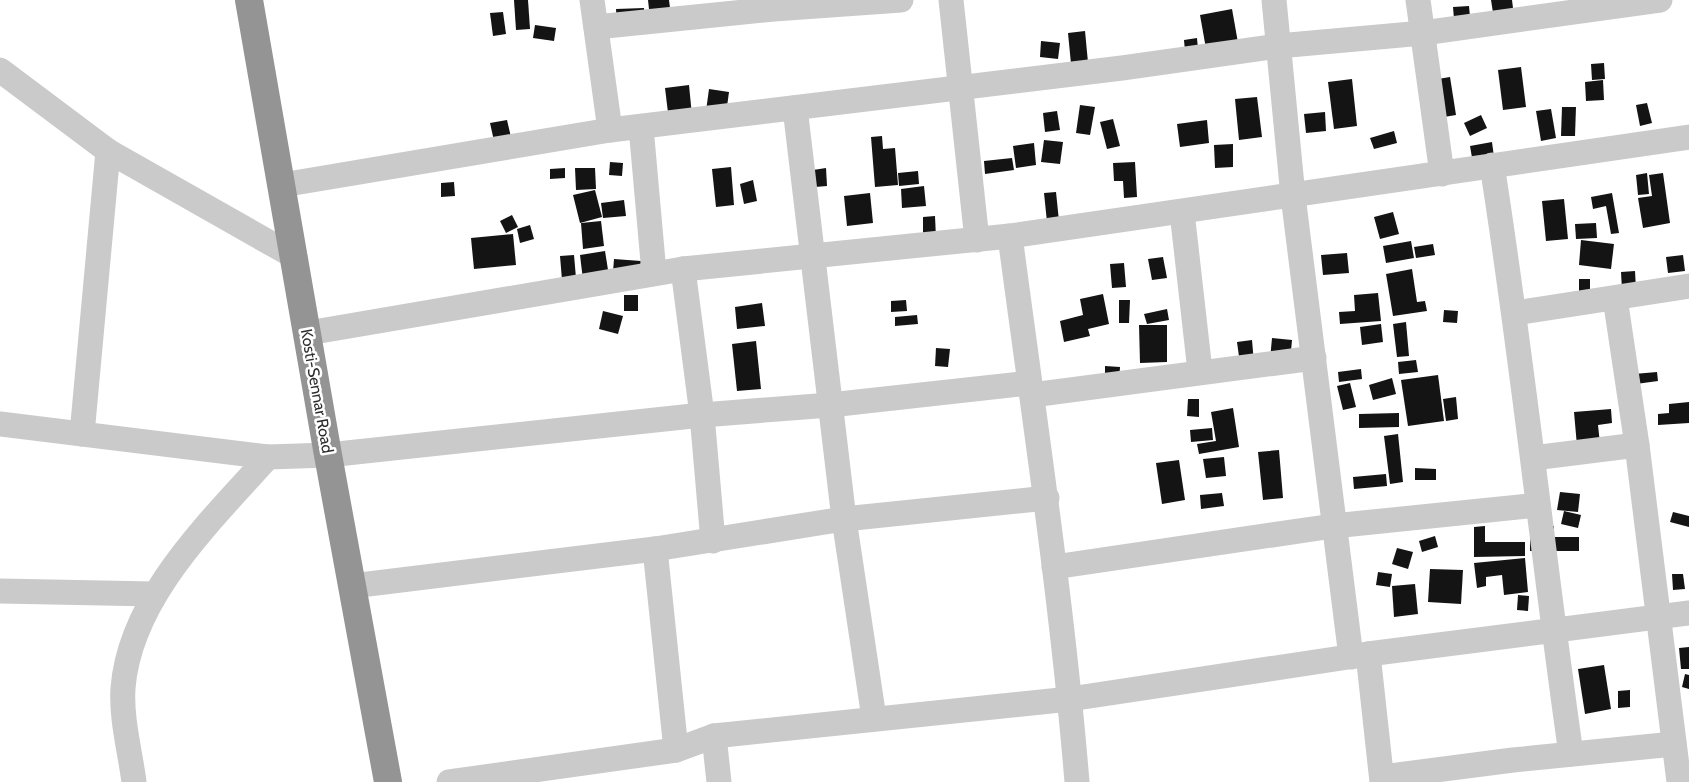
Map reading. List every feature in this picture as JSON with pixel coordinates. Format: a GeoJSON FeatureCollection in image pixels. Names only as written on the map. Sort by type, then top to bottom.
{"type":"FeatureCollection","features":[{"type":"Feature","properties":{"kind":"highway","name":"Kosti-Sennar Road"},"geometry":{"type":"LineString","coordinates":[[249,0],[328,455],[388,782]]}},
{"type":"Feature","properties":{"kind":"street"},"geometry":{"type":"LineString","coordinates":[[592,0],[610,130]]}},
{"type":"Feature","properties":{"kind":"street"},"geometry":{"type":"LineString","coordinates":[[596,27],[774,4],[901,0]]}},
{"type":"Feature","properties":{"kind":"street"},"geometry":{"type":"LineString","coordinates":[[951,0],[959,88],[977,240]]}},
{"type":"Feature","properties":{"kind":"street"},"geometry":{"type":"LineString","coordinates":[[1274,0],[1293,196],[1334,526],[1382,779],[1514,771],[1571,754],[1679,761],[1637,445],[1615,298]]}},
{"type":"Feature","properties":{"kind":"street"},"geometry":{"type":"LineString","coordinates":[[1418,0],[1442,174]]}},
{"type":"Feature","properties":{"kind":"street"},"geometry":{"type":"LineString","coordinates":[[282,185],[610,130],[1122,68],[1278,46],[1422,33],[1660,0]]}},
{"type":"Feature","properties":{"kind":"street"},"geometry":{"type":"LineString","coordinates":[[0,70],[108,150],[295,257]]}},
{"type":"Feature","properties":{"kind":"street"},"geometry":{"type":"LineString","coordinates":[[795,108],[844,519],[874,718]]}},
{"type":"Feature","properties":{"kind":"street"},"geometry":{"type":"LineString","coordinates":[[641,127],[654,273]]}},
{"type":"Feature","properties":{"kind":"street"},"geometry":{"type":"LineString","coordinates":[[308,333],[654,273],[1010,236],[1689,137]]}},
{"type":"Feature","properties":{"kind":"street"},"geometry":{"type":"LineString","coordinates":[[82,434],[108,150]]}},
{"type":"Feature","properties":{"kind":"street"},"geometry":{"type":"LineString","coordinates":[[1492,166],[1515,313],[1553,631],[1571,754]]}},
{"type":"Feature","properties":{"kind":"street"},"geometry":{"type":"LineString","coordinates":[[1182,212],[1200,371]]}},
{"type":"Feature","properties":{"kind":"street"},"geometry":{"type":"LineString","coordinates":[[1010,236],[1046,498],[1070,699],[1077,782]]}},
{"type":"Feature","properties":{"kind":"street"},"geometry":{"type":"LineString","coordinates":[[683,269],[702,415],[713,540]]}},
{"type":"Feature","properties":{"kind":"street"},"geometry":{"type":"LineString","coordinates":[[1515,313],[1689,286]]}},
{"type":"Feature","properties":{"kind":"street"},"geometry":{"type":"LineString","coordinates":[[0,424],[268,457],[328,455],[702,415],[1031,389],[1314,358]]}},
{"type":"Feature","properties":{"kind":"street"},"geometry":{"type":"LineString","coordinates":[[1533,458],[1637,445]]}},
{"type":"Feature","properties":{"kind":"street"},"geometry":{"type":"LineString","coordinates":[[134,782],[124,719],[123,688],[128,658],[138,626],[154,594],[205,527],[268,457]]}},
{"type":"Feature","properties":{"kind":"street"},"geometry":{"type":"LineString","coordinates":[[352,586],[655,549],[844,519],[1046,498]]}},
{"type":"Feature","properties":{"kind":"street"},"geometry":{"type":"LineString","coordinates":[[1054,567],[1334,526],[1538,505]]}},
{"type":"Feature","properties":{"kind":"street"},"geometry":{"type":"LineString","coordinates":[[655,549],[676,750]]}},
{"type":"Feature","properties":{"kind":"street"},"geometry":{"type":"LineString","coordinates":[[0,591],[154,594]]}},
{"type":"Feature","properties":{"kind":"street"},"geometry":{"type":"LineString","coordinates":[[449,782],[676,750],[714,736],[1070,699],[1359,656],[1689,613]]}},
{"type":"Feature","properties":{"kind":"street"},"geometry":{"type":"LineString","coordinates":[[714,736],[719,782]]}},
{"type":"Feature","properties":{"kind":"building"},"geometry":{"type":"Polygon","coordinates":[[[514,0],[528,0],[530,29],[516,30],[514,0]]]}},
{"type":"Feature","properties":{"kind":"building"},"geometry":{"type":"Polygon","coordinates":[[[648,0],[669,0],[671,16],[650,18],[648,0]]]}},
{"type":"Feature","properties":{"kind":"building"},"geometry":{"type":"Polygon","coordinates":[[[1491,0],[1512,0],[1514,16],[1494,19],[1491,0]]]}},
{"type":"Feature","properties":{"kind":"building"},"geometry":{"type":"Polygon","coordinates":[[[1469,6],[1470,17],[1455,31],[1453,7],[1469,6]]]}},
{"type":"Feature","properties":{"kind":"building"},"geometry":{"type":"Polygon","coordinates":[[[644,8],[645,22],[617,24],[616,9],[644,8]]]}},
{"type":"Feature","properties":{"kind":"building"},"geometry":{"type":"Polygon","coordinates":[[[1232,9],[1240,54],[1208,60],[1200,15],[1232,9]]]}},
{"type":"Feature","properties":{"kind":"building"},"geometry":{"type":"Polygon","coordinates":[[[503,12],[506,34],[493,36],[490,13],[503,12]]]}},
{"type":"Feature","properties":{"kind":"building"},"geometry":{"type":"Polygon","coordinates":[[[535,25],[556,28],[554,41],[533,38],[535,25]]]}},
{"type":"Feature","properties":{"kind":"building"},"geometry":{"type":"Polygon","coordinates":[[[1085,31],[1089,73],[1072,74],[1068,33],[1085,31]]]}},
{"type":"Feature","properties":{"kind":"building"},"geometry":{"type":"Polygon","coordinates":[[[1197,38],[1199,60],[1186,62],[1184,40],[1197,38]]]}},
{"type":"Feature","properties":{"kind":"building"},"geometry":{"type":"Polygon","coordinates":[[[1041,41],[1060,43],[1058,59],[1040,57],[1041,41]]]}},
{"type":"Feature","properties":{"kind":"building"},"geometry":{"type":"Polygon","coordinates":[[[1604,63],[1605,79],[1592,80],[1591,64],[1604,63]]]}},
{"type":"Feature","properties":{"kind":"building"},"geometry":{"type":"Polygon","coordinates":[[[1521,67],[1526,107],[1503,110],[1498,70],[1521,67]]]}},
{"type":"Feature","properties":{"kind":"building"},"geometry":{"type":"Polygon","coordinates":[[[1450,77],[1456,115],[1444,117],[1438,79],[1450,77]]]}},
{"type":"Feature","properties":{"kind":"building"},"geometry":{"type":"Polygon","coordinates":[[[1352,79],[1357,126],[1334,129],[1328,82],[1352,79]]]}},
{"type":"Feature","properties":{"kind":"building"},"geometry":{"type":"Polygon","coordinates":[[[1603,80],[1604,100],[1586,101],[1585,82],[1603,80]]]}},
{"type":"Feature","properties":{"kind":"building"},"geometry":{"type":"Polygon","coordinates":[[[689,85],[693,126],[670,129],[665,88],[689,85]]]}},
{"type":"Feature","properties":{"kind":"building"},"geometry":{"type":"Polygon","coordinates":[[[709,89],[729,92],[726,114],[706,111],[709,89]]]}},
{"type":"Feature","properties":{"kind":"building"},"geometry":{"type":"Polygon","coordinates":[[[1257,97],[1262,137],[1239,140],[1235,99],[1257,97]]]}},
{"type":"Feature","properties":{"kind":"building"},"geometry":{"type":"Polygon","coordinates":[[[1647,103],[1652,123],[1640,126],[1636,105],[1647,103]]]}},
{"type":"Feature","properties":{"kind":"building"},"geometry":{"type":"Polygon","coordinates":[[[1080,105],[1095,107],[1090,135],[1076,133],[1080,105]]]}},
{"type":"Feature","properties":{"kind":"building"},"geometry":{"type":"Polygon","coordinates":[[[1562,107],[1576,107],[1575,136],[1561,136],[1562,107]]]}},
{"type":"Feature","properties":{"kind":"building"},"geometry":{"type":"Polygon","coordinates":[[[1551,109],[1556,138],[1541,141],[1536,111],[1551,109]]]}},
{"type":"Feature","properties":{"kind":"building"},"geometry":{"type":"Polygon","coordinates":[[[1057,111],[1060,130],[1045,132],[1043,113],[1057,111]]]}},
{"type":"Feature","properties":{"kind":"building"},"geometry":{"type":"Polygon","coordinates":[[[1325,112],[1326,131],[1306,133],[1304,114],[1325,112]]]}},
{"type":"Feature","properties":{"kind":"building"},"geometry":{"type":"Polygon","coordinates":[[[1481,115],[1487,128],[1470,136],[1464,123],[1481,115]]]}},
{"type":"Feature","properties":{"kind":"building"},"geometry":{"type":"Polygon","coordinates":[[[1113,119],[1120,146],[1107,149],[1100,122],[1113,119]]]}},
{"type":"Feature","properties":{"kind":"building"},"geometry":{"type":"Polygon","coordinates":[[[507,120],[513,146],[496,150],[490,123],[507,120]]]}},
{"type":"Feature","properties":{"kind":"building"},"geometry":{"type":"Polygon","coordinates":[[[1207,120],[1209,143],[1180,147],[1177,124],[1207,120]]]}},
{"type":"Feature","properties":{"kind":"building"},"geometry":{"type":"Polygon","coordinates":[[[1394,131],[1397,143],[1374,149],[1370,138],[1394,131]]]}},
{"type":"Feature","properties":{"kind":"building"},"geometry":{"type":"Polygon","coordinates":[[[882,136],[883,149],[895,148],[898,185],[875,187],[871,137],[882,136]]]}},
{"type":"Feature","properties":{"kind":"building"},"geometry":{"type":"Polygon","coordinates":[[[1044,140],[1063,142],[1060,164],[1041,162],[1044,140]]]}},
{"type":"Feature","properties":{"kind":"building"},"geometry":{"type":"Polygon","coordinates":[[[1492,142],[1495,165],[1474,169],[1470,146],[1492,142]]]}},
{"type":"Feature","properties":{"kind":"building"},"geometry":{"type":"Polygon","coordinates":[[[1034,143],[1036,165],[1016,168],[1013,146],[1034,143]]]}},
{"type":"Feature","properties":{"kind":"building"},"geometry":{"type":"Polygon","coordinates":[[[1233,144],[1233,167],[1215,168],[1214,145],[1233,144]]]}},
{"type":"Feature","properties":{"kind":"building"},"geometry":{"type":"Polygon","coordinates":[[[1012,158],[1014,170],[985,174],[984,161],[1012,158]]]}},
{"type":"Feature","properties":{"kind":"building"},"geometry":{"type":"Polygon","coordinates":[[[610,162],[623,163],[622,176],[609,175],[610,162]]]}},
{"type":"Feature","properties":{"kind":"building"},"geometry":{"type":"Polygon","coordinates":[[[1135,162],[1137,197],[1124,198],[1123,181],[1114,181],[1113,163],[1135,162]]]}},
{"type":"Feature","properties":{"kind":"building"},"geometry":{"type":"Polygon","coordinates":[[[731,167],[734,205],[716,207],[712,169],[731,167]]]}},
{"type":"Feature","properties":{"kind":"building"},"geometry":{"type":"Polygon","coordinates":[[[565,168],[565,178],[550,179],[550,169],[565,168]]]}},
{"type":"Feature","properties":{"kind":"building"},"geometry":{"type":"Polygon","coordinates":[[[575,168],[595,168],[596,189],[576,190],[575,168]]]}},
{"type":"Feature","properties":{"kind":"building"},"geometry":{"type":"Polygon","coordinates":[[[826,168],[827,186],[815,187],[813,170],[826,168]]]}},
{"type":"Feature","properties":{"kind":"building"},"geometry":{"type":"Polygon","coordinates":[[[918,171],[919,184],[899,186],[898,173],[918,171]]]}},
{"type":"Feature","properties":{"kind":"building"},"geometry":{"type":"Polygon","coordinates":[[[1647,173],[1649,194],[1638,195],[1636,175],[1647,173]]]}},
{"type":"Feature","properties":{"kind":"building"},"geometry":{"type":"Polygon","coordinates":[[[1663,173],[1670,223],[1643,228],[1638,198],[1652,196],[1649,175],[1663,173]]]}},
{"type":"Feature","properties":{"kind":"building"},"geometry":{"type":"Polygon","coordinates":[[[753,180],[757,201],[744,204],[740,184],[753,180]]]}},
{"type":"Feature","properties":{"kind":"building"},"geometry":{"type":"Polygon","coordinates":[[[454,182],[455,196],[441,197],[441,183],[454,182]]]}},
{"type":"Feature","properties":{"kind":"building"},"geometry":{"type":"Polygon","coordinates":[[[924,186],[926,206],[902,208],[901,189],[924,186]]]}},
{"type":"Feature","properties":{"kind":"building"},"geometry":{"type":"Polygon","coordinates":[[[595,190],[602,217],[580,223],[573,195],[595,190]]]}},
{"type":"Feature","properties":{"kind":"building"},"geometry":{"type":"Polygon","coordinates":[[[1056,192],[1059,221],[1047,222],[1044,193],[1056,192]]]}},
{"type":"Feature","properties":{"kind":"building"},"geometry":{"type":"Polygon","coordinates":[[[870,193],[873,223],[847,226],[844,196],[870,193]]]}},
{"type":"Feature","properties":{"kind":"building"},"geometry":{"type":"Polygon","coordinates":[[[1612,193],[1619,233],[1611,234],[1606,206],[1593,209],[1591,197],[1612,193]]]}},
{"type":"Feature","properties":{"kind":"building"},"geometry":{"type":"Polygon","coordinates":[[[1564,199],[1568,239],[1546,241],[1542,201],[1564,199]]]}},
{"type":"Feature","properties":{"kind":"building"},"geometry":{"type":"Polygon","coordinates":[[[624,200],[626,216],[603,218],[601,203],[624,200]]]}},
{"type":"Feature","properties":{"kind":"building"},"geometry":{"type":"Polygon","coordinates":[[[1393,212],[1399,234],[1380,239],[1374,217],[1393,212]]]}},
{"type":"Feature","properties":{"kind":"building"},"geometry":{"type":"Polygon","coordinates":[[[512,215],[518,227],[506,233],[500,221],[512,215]]]}},
{"type":"Feature","properties":{"kind":"building"},"geometry":{"type":"Polygon","coordinates":[[[935,216],[936,238],[923,238],[923,217],[935,216]]]}},
{"type":"Feature","properties":{"kind":"building"},"geometry":{"type":"Polygon","coordinates":[[[601,221],[604,246],[583,249],[581,223],[601,221]]]}},
{"type":"Feature","properties":{"kind":"building"},"geometry":{"type":"Polygon","coordinates":[[[1596,223],[1597,238],[1576,239],[1575,224],[1596,223]]]}},
{"type":"Feature","properties":{"kind":"building"},"geometry":{"type":"Polygon","coordinates":[[[530,225],[534,239],[520,243],[517,229],[530,225]]]}},
{"type":"Feature","properties":{"kind":"building"},"geometry":{"type":"Polygon","coordinates":[[[513,234],[516,265],[474,269],[471,238],[513,234]]]}},
{"type":"Feature","properties":{"kind":"building"},"geometry":{"type":"Polygon","coordinates":[[[1581,240],[1614,244],[1611,269],[1579,265],[1581,240]]]}},
{"type":"Feature","properties":{"kind":"building"},"geometry":{"type":"Polygon","coordinates":[[[1411,241],[1414,258],[1386,263],[1383,246],[1411,241]]]}},
{"type":"Feature","properties":{"kind":"building"},"geometry":{"type":"Polygon","coordinates":[[[1433,244],[1435,255],[1416,258],[1414,247],[1433,244]]]}},
{"type":"Feature","properties":{"kind":"building"},"geometry":{"type":"Polygon","coordinates":[[[605,251],[609,276],[583,280],[580,255],[605,251]]]}},
{"type":"Feature","properties":{"kind":"building"},"geometry":{"type":"Polygon","coordinates":[[[1347,253],[1349,273],[1323,275],[1321,255],[1347,253]]]}},
{"type":"Feature","properties":{"kind":"building"},"geometry":{"type":"Polygon","coordinates":[[[574,255],[576,278],[562,280],[560,256],[574,255]]]}},
{"type":"Feature","properties":{"kind":"building"},"geometry":{"type":"Polygon","coordinates":[[[1683,255],[1685,271],[1668,273],[1666,257],[1683,255]]]}},
{"type":"Feature","properties":{"kind":"building"},"geometry":{"type":"Polygon","coordinates":[[[1163,257],[1167,278],[1152,280],[1148,259],[1163,257]]]}},
{"type":"Feature","properties":{"kind":"building"},"geometry":{"type":"Polygon","coordinates":[[[614,259],[641,261],[639,275],[613,272],[614,259]]]}},
{"type":"Feature","properties":{"kind":"building"},"geometry":{"type":"Polygon","coordinates":[[[1124,263],[1126,287],[1112,288],[1110,264],[1124,263]]]}},
{"type":"Feature","properties":{"kind":"building"},"geometry":{"type":"Polygon","coordinates":[[[1412,269],[1417,302],[1425,301],[1427,311],[1393,316],[1386,274],[1412,269]]]}},
{"type":"Feature","properties":{"kind":"building"},"geometry":{"type":"Polygon","coordinates":[[[1635,271],[1636,289],[1622,290],[1621,272],[1635,271]]]}},
{"type":"Feature","properties":{"kind":"building"},"geometry":{"type":"Polygon","coordinates":[[[1579,279],[1590,279],[1590,294],[1579,295],[1579,279]]]}},
{"type":"Feature","properties":{"kind":"building"},"geometry":{"type":"Polygon","coordinates":[[[1378,293],[1381,321],[1340,324],[1339,312],[1355,311],[1354,295],[1378,293]]]}},
{"type":"Feature","properties":{"kind":"building"},"geometry":{"type":"Polygon","coordinates":[[[1103,294],[1109,324],[1088,329],[1090,336],[1064,342],[1060,321],[1083,315],[1080,299],[1103,294]]]}},
{"type":"Feature","properties":{"kind":"building"},"geometry":{"type":"Polygon","coordinates":[[[624,295],[638,295],[638,311],[624,311],[624,295]]]}},
{"type":"Feature","properties":{"kind":"building"},"geometry":{"type":"Polygon","coordinates":[[[906,300],[907,311],[891,312],[891,301],[906,300]]]}},
{"type":"Feature","properties":{"kind":"building"},"geometry":{"type":"Polygon","coordinates":[[[1119,300],[1130,300],[1129,323],[1119,323],[1119,300]]]}},
{"type":"Feature","properties":{"kind":"building"},"geometry":{"type":"Polygon","coordinates":[[[762,303],[765,326],[737,329],[735,307],[762,303]]]}},
{"type":"Feature","properties":{"kind":"building"},"geometry":{"type":"Polygon","coordinates":[[[1167,309],[1169,320],[1147,324],[1144,314],[1167,309]]]}},
{"type":"Feature","properties":{"kind":"building"},"geometry":{"type":"Polygon","coordinates":[[[1444,310],[1458,311],[1457,323],[1443,322],[1444,310]]]}},
{"type":"Feature","properties":{"kind":"building"},"geometry":{"type":"Polygon","coordinates":[[[603,311],[623,316],[618,334],[599,329],[603,311]]]}},
{"type":"Feature","properties":{"kind":"building"},"geometry":{"type":"Polygon","coordinates":[[[917,315],[918,324],[895,326],[895,317],[917,315]]]}},
{"type":"Feature","properties":{"kind":"building"},"geometry":{"type":"Polygon","coordinates":[[[1406,322],[1409,356],[1397,357],[1393,324],[1406,322]]]}},
{"type":"Feature","properties":{"kind":"building"},"geometry":{"type":"Polygon","coordinates":[[[1381,324],[1383,342],[1362,345],[1360,327],[1381,324]]]}},
{"type":"Feature","properties":{"kind":"building"},"geometry":{"type":"Polygon","coordinates":[[[1139,325],[1167,325],[1167,362],[1140,363],[1139,325]]]}},
{"type":"Feature","properties":{"kind":"building"},"geometry":{"type":"Polygon","coordinates":[[[1272,338],[1292,340],[1290,362],[1270,360],[1272,338]]]}},
{"type":"Feature","properties":{"kind":"building"},"geometry":{"type":"Polygon","coordinates":[[[1252,340],[1254,363],[1240,364],[1237,342],[1252,340]]]}},
{"type":"Feature","properties":{"kind":"building"},"geometry":{"type":"Polygon","coordinates":[[[756,341],[761,389],[737,391],[732,344],[756,341]]]}},
{"type":"Feature","properties":{"kind":"building"},"geometry":{"type":"Polygon","coordinates":[[[936,348],[950,349],[948,367],[935,366],[936,348]]]}},
{"type":"Feature","properties":{"kind":"building"},"geometry":{"type":"Polygon","coordinates":[[[1416,360],[1418,372],[1399,374],[1398,362],[1416,360]]]}},
{"type":"Feature","properties":{"kind":"building"},"geometry":{"type":"Polygon","coordinates":[[[1105,366],[1120,367],[1119,381],[1105,381],[1105,366]]]}},
{"type":"Feature","properties":{"kind":"building"},"geometry":{"type":"Polygon","coordinates":[[[1361,369],[1362,379],[1339,382],[1338,372],[1361,369]]]}},
{"type":"Feature","properties":{"kind":"building"},"geometry":{"type":"Polygon","coordinates":[[[1657,372],[1658,381],[1636,384],[1634,374],[1657,372]]]}},
{"type":"Feature","properties":{"kind":"building"},"geometry":{"type":"Polygon","coordinates":[[[1438,375],[1444,421],[1408,426],[1401,380],[1438,375]]]}},
{"type":"Feature","properties":{"kind":"building"},"geometry":{"type":"Polygon","coordinates":[[[1392,378],[1396,394],[1373,400],[1369,385],[1392,378]]]}},
{"type":"Feature","properties":{"kind":"building"},"geometry":{"type":"Polygon","coordinates":[[[1350,383],[1356,407],[1343,410],[1337,386],[1350,383]]]}},
{"type":"Feature","properties":{"kind":"building"},"geometry":{"type":"Polygon","coordinates":[[[1456,397],[1458,419],[1446,421],[1443,399],[1456,397]]]}},
{"type":"Feature","properties":{"kind":"building"},"geometry":{"type":"Polygon","coordinates":[[[1188,399],[1199,399],[1199,417],[1187,416],[1188,399]]]}},
{"type":"Feature","properties":{"kind":"building"},"geometry":{"type":"Polygon","coordinates":[[[1689,402],[1689,423],[1658,425],[1658,414],[1669,413],[1669,404],[1689,402]]]}},
{"type":"Feature","properties":{"kind":"building"},"geometry":{"type":"Polygon","coordinates":[[[1233,408],[1239,447],[1199,454],[1197,444],[1216,441],[1211,412],[1233,408]]]}},
{"type":"Feature","properties":{"kind":"building"},"geometry":{"type":"Polygon","coordinates":[[[1611,409],[1612,423],[1598,425],[1600,444],[1577,446],[1574,412],[1611,409]]]}},
{"type":"Feature","properties":{"kind":"building"},"geometry":{"type":"Polygon","coordinates":[[[1399,413],[1399,427],[1359,428],[1359,414],[1399,413]]]}},
{"type":"Feature","properties":{"kind":"building"},"geometry":{"type":"Polygon","coordinates":[[[1212,428],[1213,440],[1191,442],[1190,430],[1212,428]]]}},
{"type":"Feature","properties":{"kind":"building"},"geometry":{"type":"Polygon","coordinates":[[[1398,434],[1403,482],[1390,484],[1384,436],[1398,434]]]}},
{"type":"Feature","properties":{"kind":"building"},"geometry":{"type":"Polygon","coordinates":[[[1279,450],[1283,498],[1263,500],[1258,452],[1279,450]]]}},
{"type":"Feature","properties":{"kind":"building"},"geometry":{"type":"Polygon","coordinates":[[[1224,457],[1226,476],[1206,478],[1203,459],[1224,457]]]}},
{"type":"Feature","properties":{"kind":"building"},"geometry":{"type":"Polygon","coordinates":[[[1179,460],[1185,500],[1162,504],[1156,463],[1179,460]]]}},
{"type":"Feature","properties":{"kind":"building"},"geometry":{"type":"Polygon","coordinates":[[[1415,468],[1436,469],[1436,480],[1415,480],[1415,468]]]}},
{"type":"Feature","properties":{"kind":"building"},"geometry":{"type":"Polygon","coordinates":[[[1386,474],[1387,486],[1354,489],[1353,477],[1386,474]]]}},
{"type":"Feature","properties":{"kind":"building"},"geometry":{"type":"Polygon","coordinates":[[[1560,492],[1580,494],[1578,512],[1557,510],[1560,492]]]}},
{"type":"Feature","properties":{"kind":"building"},"geometry":{"type":"Polygon","coordinates":[[[1222,493],[1224,506],[1201,509],[1200,495],[1222,493]]]}},
{"type":"Feature","properties":{"kind":"building"},"geometry":{"type":"Polygon","coordinates":[[[1564,511],[1581,515],[1578,528],[1561,524],[1564,511]]]}},
{"type":"Feature","properties":{"kind":"building"},"geometry":{"type":"Polygon","coordinates":[[[1673,512],[1689,516],[1689,527],[1670,522],[1673,512]]]}},
{"type":"Feature","properties":{"kind":"building"},"geometry":{"type":"Polygon","coordinates":[[[1485,526],[1485,542],[1525,542],[1525,556],[1474,557],[1474,527],[1485,526]]]}},
{"type":"Feature","properties":{"kind":"building"},"geometry":{"type":"Polygon","coordinates":[[[1530,526],[1554,526],[1554,537],[1579,537],[1579,551],[1530,551],[1530,526]]]}},
{"type":"Feature","properties":{"kind":"building"},"geometry":{"type":"Polygon","coordinates":[[[1435,536],[1438,547],[1422,552],[1419,541],[1435,536]]]}},
{"type":"Feature","properties":{"kind":"building"},"geometry":{"type":"Polygon","coordinates":[[[1397,548],[1413,552],[1408,569],[1392,564],[1397,548]]]}},
{"type":"Feature","properties":{"kind":"building"},"geometry":{"type":"Polygon","coordinates":[[[1525,558],[1528,592],[1504,595],[1502,575],[1486,577],[1486,586],[1477,588],[1474,563],[1525,558]]]}},
{"type":"Feature","properties":{"kind":"building"},"geometry":{"type":"Polygon","coordinates":[[[1430,569],[1463,570],[1461,604],[1428,602],[1430,569]]]}},
{"type":"Feature","properties":{"kind":"building"},"geometry":{"type":"Polygon","coordinates":[[[1378,572],[1392,574],[1390,587],[1376,585],[1378,572]]]}},
{"type":"Feature","properties":{"kind":"building"},"geometry":{"type":"Polygon","coordinates":[[[1672,574],[1683,574],[1685,589],[1673,590],[1672,574]]]}},
{"type":"Feature","properties":{"kind":"building"},"geometry":{"type":"Polygon","coordinates":[[[1415,584],[1418,614],[1394,617],[1392,586],[1415,584]]]}},
{"type":"Feature","properties":{"kind":"building"},"geometry":{"type":"Polygon","coordinates":[[[1518,595],[1529,596],[1528,611],[1517,610],[1518,595]]]}},
{"type":"Feature","properties":{"kind":"building"},"geometry":{"type":"Polygon","coordinates":[[[1689,647],[1689,669],[1681,669],[1679,648],[1689,647]]]}},
{"type":"Feature","properties":{"kind":"building"},"geometry":{"type":"Polygon","coordinates":[[[1604,665],[1611,709],[1585,714],[1578,669],[1604,665]]]}},
{"type":"Feature","properties":{"kind":"building"},"geometry":{"type":"Polygon","coordinates":[[[1685,674],[1689,675],[1689,689],[1682,687],[1685,674]]]}},
{"type":"Feature","properties":{"kind":"building"},"geometry":{"type":"Polygon","coordinates":[[[1630,690],[1630,707],[1618,708],[1618,691],[1630,690]]]}}]}
